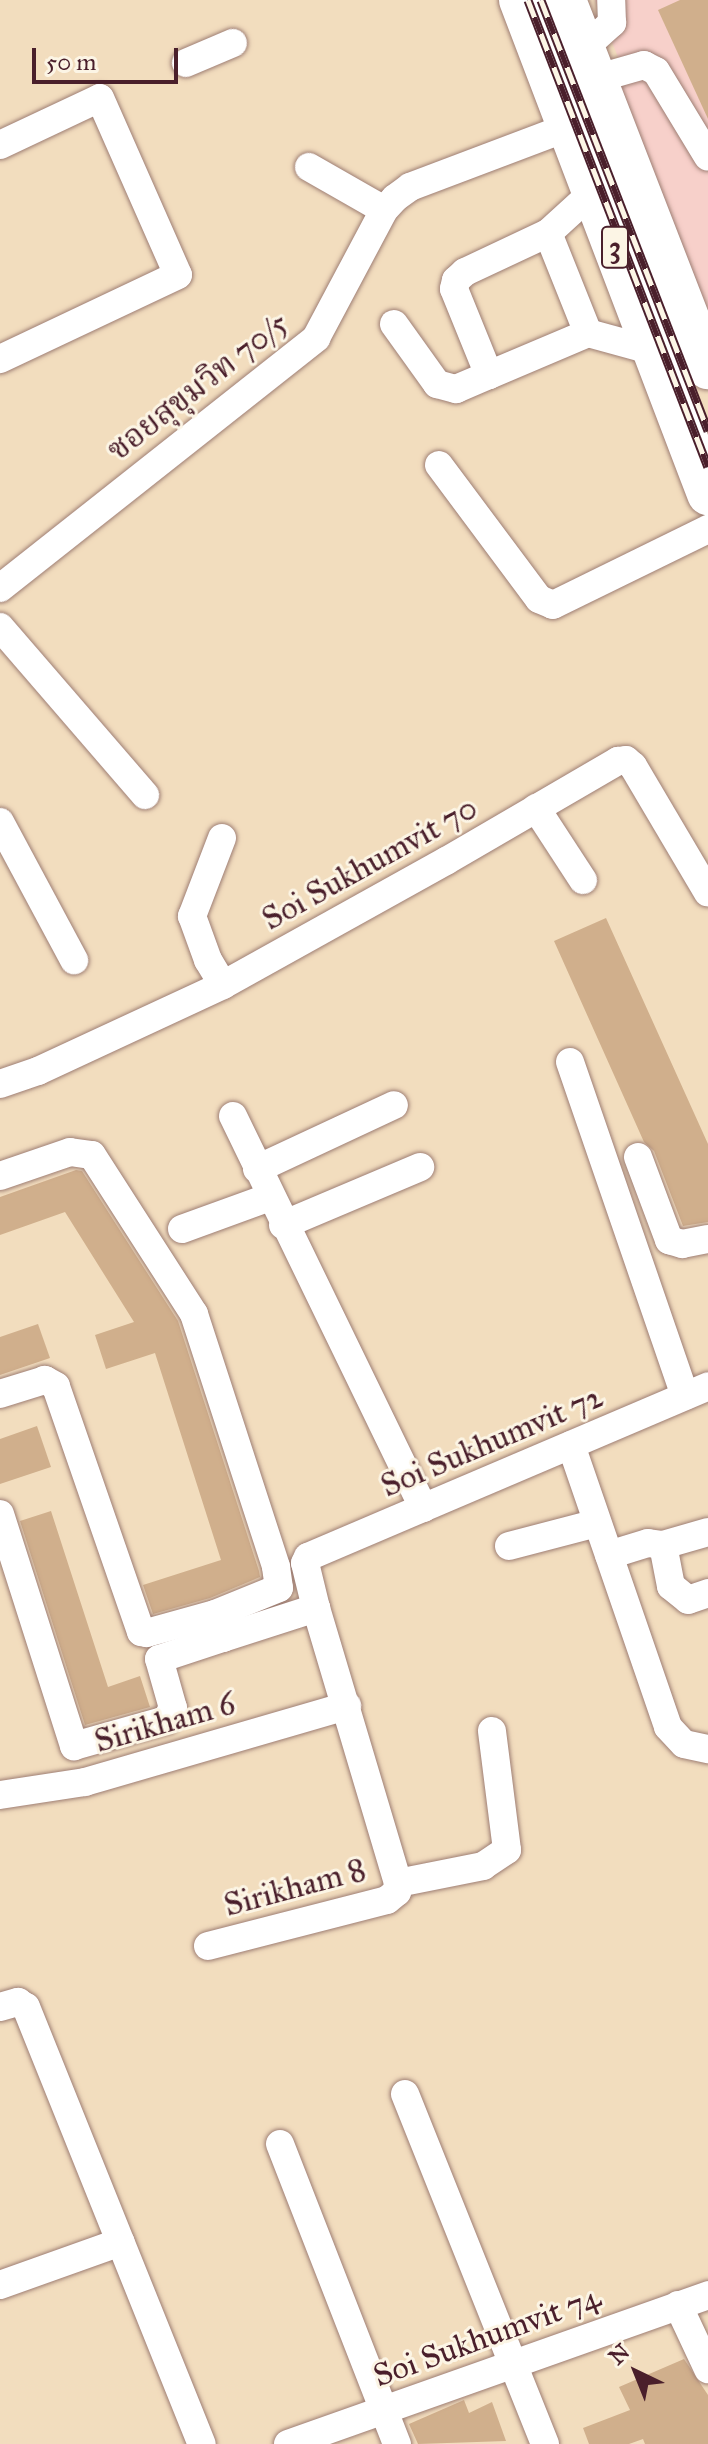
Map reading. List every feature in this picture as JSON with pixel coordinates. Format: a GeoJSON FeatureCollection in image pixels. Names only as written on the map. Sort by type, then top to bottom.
{"type":"FeatureCollection","features":[{"type":"Feature","properties":{"kind":"highway","name":"3"},"geometry":{"type":"LineString","coordinates":[[520,0],[708,494]]}},
{"type":"Feature","properties":{"kind":"highway","name":"3"},"geometry":{"type":"LineString","coordinates":[[565,0],[708,368]]}},
{"type":"Feature","properties":{"kind":"street"},"geometry":{"type":"LineString","coordinates":[[611,0],[612,23],[589,64],[644,65],[656,71],[665,80],[708,157]]}},
{"type":"Feature","properties":{"kind":"street"},"geometry":{"type":"LineString","coordinates":[[186,63],[233,43]]}},
{"type":"Feature","properties":{"kind":"street"},"geometry":{"type":"LineString","coordinates":[[0,145],[100,98],[178,275],[0,359]]}},
{"type":"Feature","properties":{"kind":"street","name":"ซอยสุขุมวิท 70/5"},"geometry":{"type":"LineString","coordinates":[[0,588],[316,338],[384,210],[410,187],[569,127]]}},
{"type":"Feature","properties":{"kind":"street"},"geometry":{"type":"LineString","coordinates":[[309,167],[384,210]]}},
{"type":"Feature","properties":{"kind":"street"},"geometry":{"type":"LineString","coordinates":[[489,375],[454,289],[456,280],[465,272],[548,233],[594,191]]}},
{"type":"Feature","properties":{"kind":"street"},"geometry":{"type":"LineString","coordinates":[[548,233],[588,333]]}},
{"type":"Feature","properties":{"kind":"street"},"geometry":{"type":"LineString","coordinates":[[394,324],[437,384],[456,389],[588,333],[654,351]]}},
{"type":"Feature","properties":{"kind":"street"},"geometry":{"type":"LineString","coordinates":[[439,465],[539,599],[553,605],[708,529]]}},
{"type":"Feature","properties":{"kind":"street"},"geometry":{"type":"LineString","coordinates":[[0,627],[145,795]]}},
{"type":"Feature","properties":{"kind":"street","name":"Soi Sukhumvit 70"},"geometry":{"type":"LineString","coordinates":[[0,1084],[38,1071],[223,985],[618,761],[626,760],[708,893]]}},
{"type":"Feature","properties":{"kind":"street"},"geometry":{"type":"LineString","coordinates":[[536,808],[583,880]]}},
{"type":"Feature","properties":{"kind":"street"},"geometry":{"type":"LineString","coordinates":[[0,822],[74,960]]}},
{"type":"Feature","properties":{"kind":"street"},"geometry":{"type":"LineString","coordinates":[[222,838],[192,916],[208,960],[223,985]]}},
{"type":"Feature","properties":{"kind":"street"},"geometry":{"type":"LineString","coordinates":[[570,1062],[696,1391]]}},
{"type":"Feature","properties":{"kind":"street"},"geometry":{"type":"LineString","coordinates":[[257,1169],[394,1105]]}},
{"type":"Feature","properties":{"kind":"street"},"geometry":{"type":"LineString","coordinates":[[233,1116],[283,1225],[423,1508]]}},
{"type":"Feature","properties":{"kind":"street"},"geometry":{"type":"LineString","coordinates":[[0,1176],[70,1152],[92,1155],[194,1314],[279,1588],[159,1659],[173,1708],[166,1720],[74,1746],[0,1514]]}},
{"type":"Feature","properties":{"kind":"street"},"geometry":{"type":"LineString","coordinates":[[638,1157],[669,1240],[682,1244],[708,1239]]}},
{"type":"Feature","properties":{"kind":"street"},"geometry":{"type":"LineString","coordinates":[[283,1225],[420,1167]]}},
{"type":"Feature","properties":{"kind":"street"},"geometry":{"type":"LineString","coordinates":[[182,1229],[270,1197]]}},
{"type":"Feature","properties":{"kind":"street"},"geometry":{"type":"LineString","coordinates":[[0,1394],[45,1380],[56,1386],[141,1632],[219,1626],[316,1608]]}},
{"type":"Feature","properties":{"kind":"street","name":"Soi Sukhumvit 72"},"geometry":{"type":"LineString","coordinates":[[305,1563],[313,1554],[696,1391]]}},
{"type":"Feature","properties":{"kind":"street"},"geometry":{"type":"LineString","coordinates":[[571,1445],[668,1727],[684,1744],[708,1749]]}},
{"type":"Feature","properties":{"kind":"street"},"geometry":{"type":"LineString","coordinates":[[509,1546],[597,1523]]}},
{"type":"Feature","properties":{"kind":"street"},"geometry":{"type":"LineString","coordinates":[[609,1555],[648,1543],[663,1545],[708,1532]]}},
{"type":"Feature","properties":{"kind":"street"},"geometry":{"type":"LineString","coordinates":[[663,1545],[671,1586],[688,1600],[708,1593]]}},
{"type":"Feature","properties":{"kind":"street","name":"Sirikham 8"},"geometry":{"type":"LineString","coordinates":[[208,1946],[387,1900],[397,1892],[398,1883],[305,1563]]}},
{"type":"Feature","properties":{"kind":"street","name":"Sirikham 6"},"geometry":{"type":"LineString","coordinates":[[0,1795],[85,1782],[347,1706]]}},
{"type":"Feature","properties":{"kind":"street"},"geometry":{"type":"LineString","coordinates":[[398,1883],[483,1866],[507,1850],[492,1731]]}},
{"type":"Feature","properties":{"kind":"street"},"geometry":{"type":"LineString","coordinates":[[0,2007],[18,2002],[26,2007],[202,2444]]}},
{"type":"Feature","properties":{"kind":"street"},"geometry":{"type":"LineString","coordinates":[[405,2094],[545,2444]]}},
{"type":"Feature","properties":{"kind":"street"},"geometry":{"type":"LineString","coordinates":[[280,2144],[397,2444]]}},
{"type":"Feature","properties":{"kind":"street"},"geometry":{"type":"LineString","coordinates":[[0,2285],[121,2242]]}},
{"type":"Feature","properties":{"kind":"street","name":"Soi Sukhumvit 74"},"geometry":{"type":"LineString","coordinates":[[288,2444],[708,2295]]}},
{"type":"Feature","properties":{"kind":"street"},"geometry":{"type":"LineString","coordinates":[[678,2305],[708,2369]]}},
{"type":"Feature","properties":{"kind":"shaded area"},"geometry":{"type":"Polygon","coordinates":[[[595,0],[708,0],[708,324],[616,84],[626,77],[595,0]]]}},
{"type":"Feature","properties":{"kind":"building"},"geometry":{"type":"Polygon","coordinates":[[[680,0],[708,0],[708,119],[658,10],[680,0]]]}},
{"type":"Feature","properties":{"kind":"building"},"geometry":{"type":"Polygon","coordinates":[[[606,918],[708,1144],[708,1222],[683,1226],[654,1151],[644,1142],[554,941],[606,918]]]}},
{"type":"Feature","properties":{"kind":"building"},"geometry":{"type":"Polygon","coordinates":[[[76,1170],[82,1171],[178,1321],[259,1571],[260,1577],[210,1598],[153,1614],[143,1585],[221,1560],[155,1353],[106,1369],[95,1335],[134,1322],[65,1212],[0,1235],[0,1197],[76,1170]]]}},
{"type":"Feature","properties":{"kind":"building"},"geometry":{"type":"Polygon","coordinates":[[[38,1324],[50,1358],[0,1375],[0,1337],[38,1324]]]}},
{"type":"Feature","properties":{"kind":"building"},"geometry":{"type":"Polygon","coordinates":[[[37,1426],[51,1467],[0,1484],[0,1439],[37,1426]]]}},
{"type":"Feature","properties":{"kind":"building"},"geometry":{"type":"Polygon","coordinates":[[[51,1511],[108,1687],[140,1676],[150,1707],[85,1725],[20,1521],[51,1511]]]}},
{"type":"Feature","properties":{"kind":"building"},"geometry":{"type":"Polygon","coordinates":[[[684,2359],[708,2395],[708,2444],[645,2444],[643,2439],[629,2444],[589,2444],[583,2428],[630,2410],[619,2387],[684,2359]]]}},
{"type":"Feature","properties":{"kind":"building"},"geometry":{"type":"Polygon","coordinates":[[[464,2400],[469,2413],[492,2402],[506,2441],[418,2444],[409,2424],[464,2400]]]}},
{"type":"Feature","properties":{"kind":"railway"},"geometry":{"type":"LineString","coordinates":[[528,0],[708,467]]}},
{"type":"Feature","properties":{"kind":"railway"},"geometry":{"type":"LineString","coordinates":[[541,0],[708,431]]}}]}
